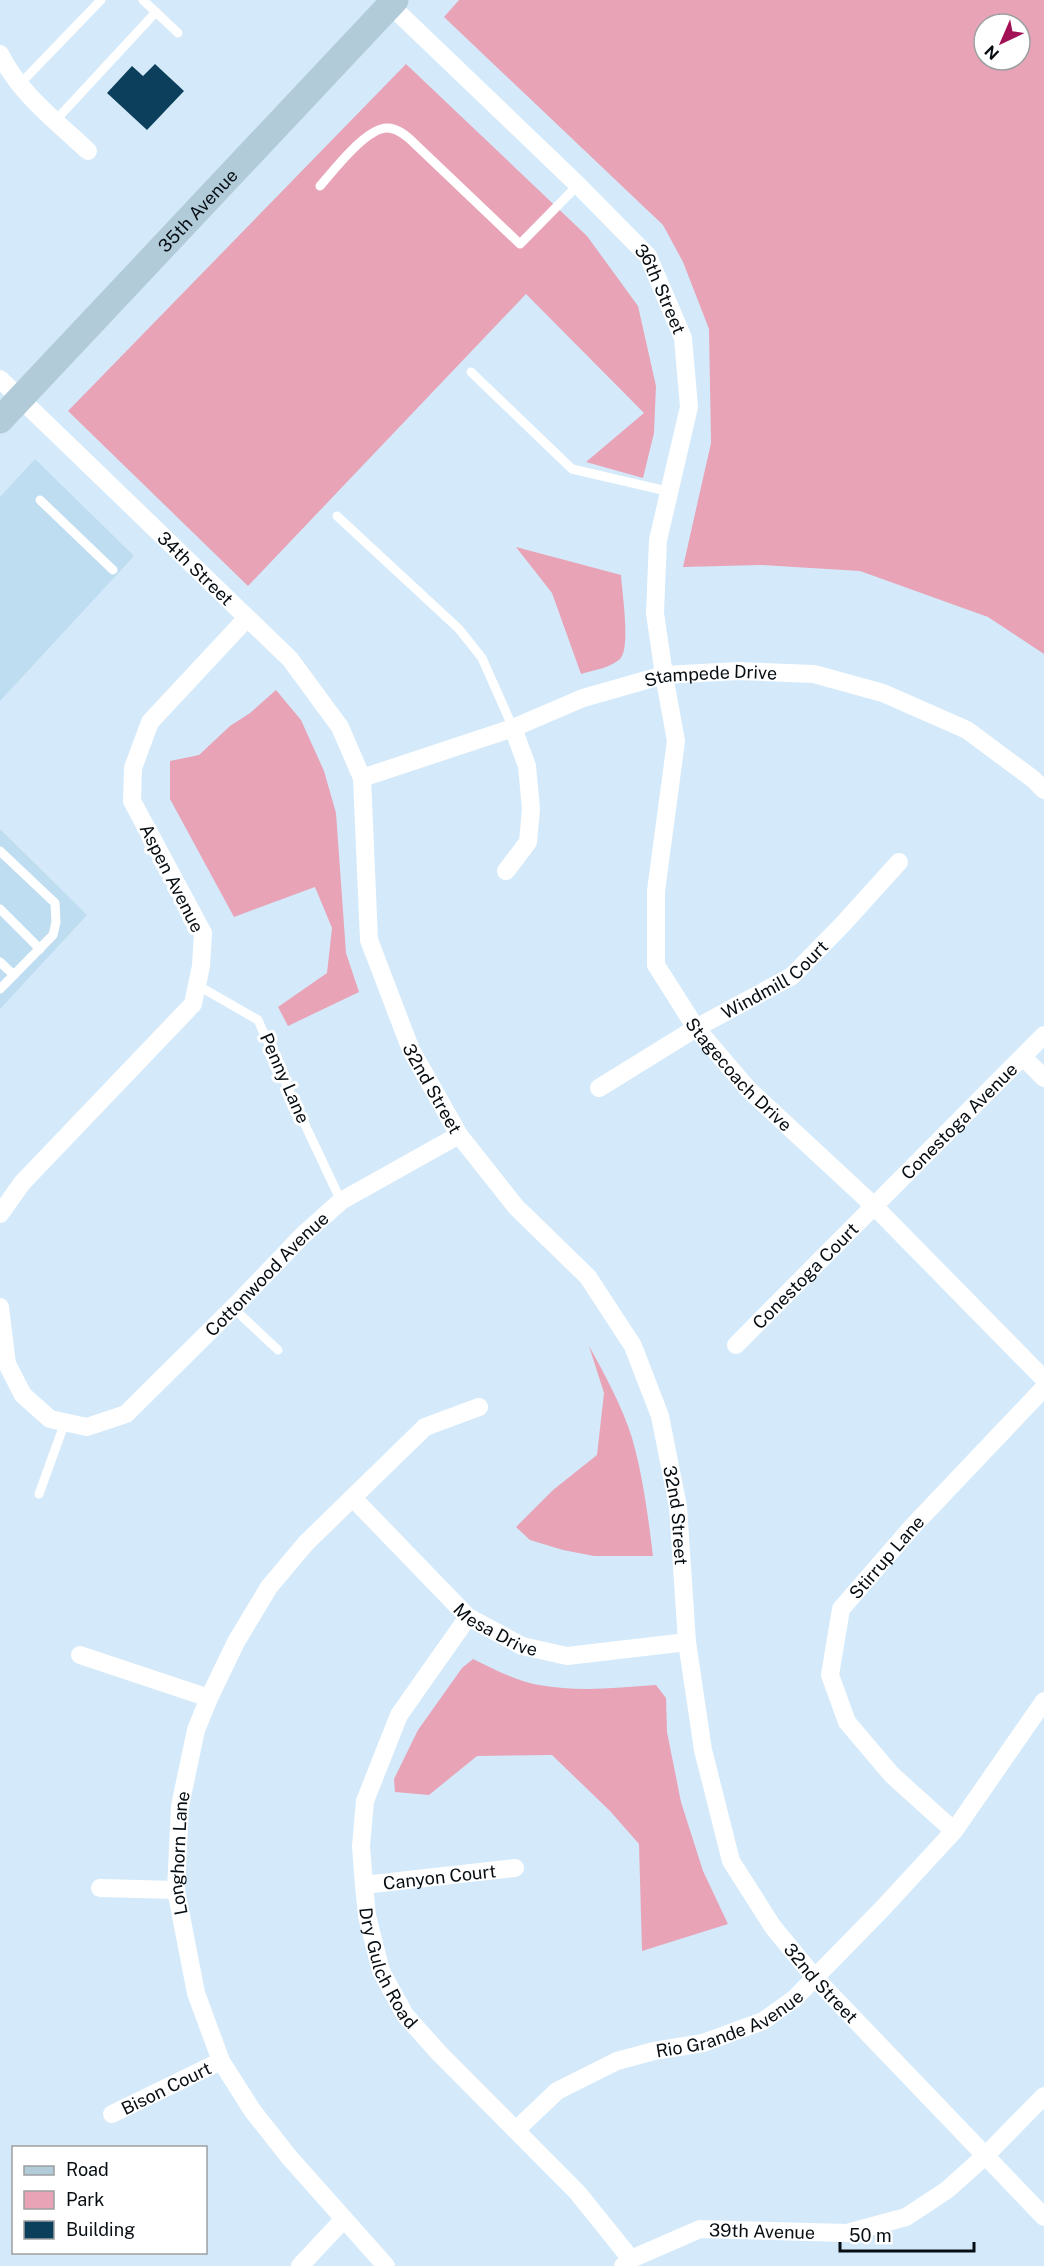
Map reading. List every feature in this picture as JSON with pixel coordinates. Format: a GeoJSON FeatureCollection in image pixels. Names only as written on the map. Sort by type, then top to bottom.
{"type":"FeatureCollection","features":[{"type":"Feature","properties":{"kind":"main road","name":"35th Avenue"},"geometry":{"type":"LineString","coordinates":[[0,420],[390,2]]}},
{"type":"Feature","properties":{"kind":"street","name":"36th Street"},"geometry":{"type":"LineString","coordinates":[[390,2],[648,256],[683,338],[689,407],[658,540],[655,613],[664,675]]}},
{"type":"Feature","properties":{"kind":"street"},"geometry":{"type":"LineString","coordinates":[[0,54],[10,74],[19,85],[88,151]]}},
{"type":"Feature","properties":{"kind":"street","name":"34th Street"},"geometry":{"type":"LineString","coordinates":[[0,379],[290,659],[340,727],[362,778]]}},
{"type":"Feature","properties":{"kind":"street","name":"Aspen Avenue"},"geometry":{"type":"LineString","coordinates":[[0,1214],[22,1183],[193,1004],[201,966],[203,933],[132,801],[133,768],[150,722],[247,618]]}},
{"type":"Feature","properties":{"kind":"street","name":"Stampede Drive"},"geometry":{"type":"LineString","coordinates":[[362,778],[513,728],[583,698],[664,675],[738,671],[814,674],[883,693],[968,730],[1040,778]]}},
{"type":"Feature","properties":{"kind":"street","name":"Stagecoach Drive"},"geometry":{"type":"LineString","coordinates":[[664,675],[676,741],[656,891],[656,965],[696,1028],[748,1089],[873,1205],[1044,1379]]}},
{"type":"Feature","properties":{"kind":"street"},"geometry":{"type":"LineString","coordinates":[[506,871],[528,842],[531,809],[527,766],[513,728]]}},
{"type":"Feature","properties":{"kind":"street","name":"32nd Street"},"geometry":{"type":"LineString","coordinates":[[362,778],[369,940],[411,1050],[459,1135],[516,1207],[588,1277],[633,1346],[660,1416],[678,1507],[687,1642],[703,1750],[731,1861],[773,1926],[815,1978],[1044,2217]]}},
{"type":"Feature","properties":{"kind":"street","name":"Windmill Court"},"geometry":{"type":"LineString","coordinates":[[598,1088],[696,1028],[792,976],[843,924],[898,862]]}},
{"type":"Feature","properties":{"kind":"street","name":"Conestoga Avenue"},"geometry":{"type":"LineString","coordinates":[[873,1205],[1044,1035]]}},
{"type":"Feature","properties":{"kind":"street"},"geometry":{"type":"LineString","coordinates":[[1023,1057],[1044,1078]]}},
{"type":"Feature","properties":{"kind":"street","name":"Cottonwood Avenue"},"geometry":{"type":"LineString","coordinates":[[65,1422],[87,1427],[126,1414],[303,1235],[341,1201],[459,1135]]}},
{"type":"Feature","properties":{"kind":"street","name":"Conestoga Court"},"geometry":{"type":"LineString","coordinates":[[736,1345],[873,1205]]}},
{"type":"Feature","properties":{"kind":"street"},"geometry":{"type":"LineString","coordinates":[[0,1307],[2,1343],[7,1364],[23,1395],[50,1419],[65,1422]]}},
{"type":"Feature","properties":{"kind":"street","name":"Stirrup Lane"},"geometry":{"type":"LineString","coordinates":[[954,1831],[892,1775],[847,1722],[830,1676],[842,1609],[912,1527],[1044,1388]]}},
{"type":"Feature","properties":{"kind":"street","name":"Longhorn Lane"},"geometry":{"type":"LineString","coordinates":[[386,2266],[343,2220],[252,2110],[222,2061],[196,1993],[176,1890],[180,1806],[196,1730],[209,1698],[236,1642],[269,1587],[306,1543],[425,1428],[479,1407]]}},
{"type":"Feature","properties":{"kind":"street","name":"Mesa Drive"},"geometry":{"type":"LineString","coordinates":[[353,1498],[468,1617],[522,1646],[567,1656],[687,1642]]}},
{"type":"Feature","properties":{"kind":"street","name":"Dry Gulch Road"},"geometry":{"type":"LineString","coordinates":[[468,1617],[399,1715],[365,1801],[361,1846],[367,1916],[381,1971],[405,2015],[439,2053],[576,2192],[627,2263]]}},
{"type":"Feature","properties":{"kind":"street"},"geometry":{"type":"LineString","coordinates":[[80,1655],[209,1698]]}},
{"type":"Feature","properties":{"kind":"street","name":"Rio Grande Avenue"},"geometry":{"type":"LineString","coordinates":[[516,2130],[557,2091],[617,2061],[654,2050],[703,2043],[763,2021],[794,1998],[954,1831],[1044,1701]]}},
{"type":"Feature","properties":{"kind":"street","name":"Canyon Court"},"geometry":{"type":"LineString","coordinates":[[364,1885],[514,1868]]}},
{"type":"Feature","properties":{"kind":"street"},"geometry":{"type":"LineString","coordinates":[[100,1888],[176,1890]]}},
{"type":"Feature","properties":{"kind":"street","name":"Bison Court"},"geometry":{"type":"LineString","coordinates":[[112,2114],[222,2061]]}},
{"type":"Feature","properties":{"kind":"street","name":"39th Avenue"},"geometry":{"type":"LineString","coordinates":[[627,2263],[699,2229],[847,2233],[906,2217],[947,2190],[986,2155],[1044,2096]]}},
{"type":"Feature","properties":{"kind":"street"},"geometry":{"type":"LineString","coordinates":[[300,2266],[343,2220]]}},
{"type":"Feature","properties":{"kind":"lane"},"geometry":{"type":"LineString","coordinates":[[19,85],[101,0]]}},
{"type":"Feature","properties":{"kind":"lane"},"geometry":{"type":"LineString","coordinates":[[143,0],[178,33]]}},
{"type":"Feature","properties":{"kind":"lane"},"geometry":{"type":"LineString","coordinates":[[56,121],[156,12]]}},
{"type":"Feature","properties":{"kind":"lane"},"geometry":{"type":"LineString","coordinates":[[320,186],[370,134],[375,130],[388,127],[401,132],[415,144],[520,244],[578,185]]}},
{"type":"Feature","properties":{"kind":"lane"},"geometry":{"type":"LineString","coordinates":[[471,372],[572,469],[671,492]]}},
{"type":"Feature","properties":{"kind":"lane"},"geometry":{"type":"LineString","coordinates":[[40,500],[114,570]]}},
{"type":"Feature","properties":{"kind":"lane"},"geometry":{"type":"LineString","coordinates":[[337,516],[459,629],[482,658],[513,728]]}},
{"type":"Feature","properties":{"kind":"lane"},"geometry":{"type":"LineString","coordinates":[[0,851],[55,903],[56,922],[53,935],[0,989]]}},
{"type":"Feature","properties":{"kind":"lane"},"geometry":{"type":"LineString","coordinates":[[0,909],[40,949]]}},
{"type":"Feature","properties":{"kind":"lane"},"geometry":{"type":"LineString","coordinates":[[0,962],[14,975]]}},
{"type":"Feature","properties":{"kind":"lane","name":"Penny Lane"},"geometry":{"type":"LineString","coordinates":[[197,985],[258,1020],[341,1201]]}},
{"type":"Feature","properties":{"kind":"lane"},"geometry":{"type":"LineString","coordinates":[[233,1308],[278,1350]]}},
{"type":"Feature","properties":{"kind":"lane"},"geometry":{"type":"LineString","coordinates":[[39,1494],[65,1422]]}},
{"type":"Feature","properties":{"kind":"shaded area"},"geometry":{"type":"Polygon","coordinates":[[[35,459],[134,556],[0,701],[0,497],[35,459]]]}},
{"type":"Feature","properties":{"kind":"shaded area"},"geometry":{"type":"Polygon","coordinates":[[[0,829],[87,915],[0,1009],[0,829]]]}},
{"type":"Feature","properties":{"kind":"green space"},"geometry":{"type":"Polygon","coordinates":[[[459,0],[1044,0],[1044,654],[988,617],[860,571],[760,565],[683,567],[711,443],[709,329],[683,262],[663,225],[444,17],[459,0]]]}},
{"type":"Feature","properties":{"kind":"green space"},"geometry":{"type":"Polygon","coordinates":[[[406,64],[587,236],[638,306],[656,386],[654,433],[643,478],[586,462],[644,413],[526,294],[248,586],[68,411],[406,64]]]}},
{"type":"Feature","properties":{"kind":"green space"},"geometry":{"type":"Polygon","coordinates":[[[516,547],[621,575],[625,644],[620,659],[607,667],[581,674],[552,593],[516,547]]]}},
{"type":"Feature","properties":{"kind":"green space"},"geometry":{"type":"Polygon","coordinates":[[[276,690],[301,720],[324,771],[336,813],[346,953],[359,992],[288,1026],[278,1007],[327,973],[332,928],[315,887],[234,917],[170,799],[170,761],[199,755],[230,726],[250,713],[276,690]]]}},
{"type":"Feature","properties":{"kind":"green space"},"geometry":{"type":"Polygon","coordinates":[[[589,1346],[618,1402],[632,1438],[642,1481],[653,1556],[594,1556],[563,1550],[530,1540],[516,1527],[553,1490],[597,1455],[604,1393],[589,1346]]]}},
{"type":"Feature","properties":{"kind":"green space"},"geometry":{"type":"Polygon","coordinates":[[[473,1659],[522,1681],[539,1685],[597,1689],[656,1685],[666,1698],[667,1732],[681,1802],[703,1871],[728,1924],[642,1951],[639,1844],[610,1811],[552,1755],[477,1756],[429,1795],[395,1792],[394,1779],[418,1730],[462,1668],[473,1659]]]}},
{"type":"Feature","properties":{"kind":"building"},"geometry":{"type":"Polygon","coordinates":[[[155,64],[184,91],[147,130],[107,93],[132,66],[143,76],[155,64]]]}}]}
